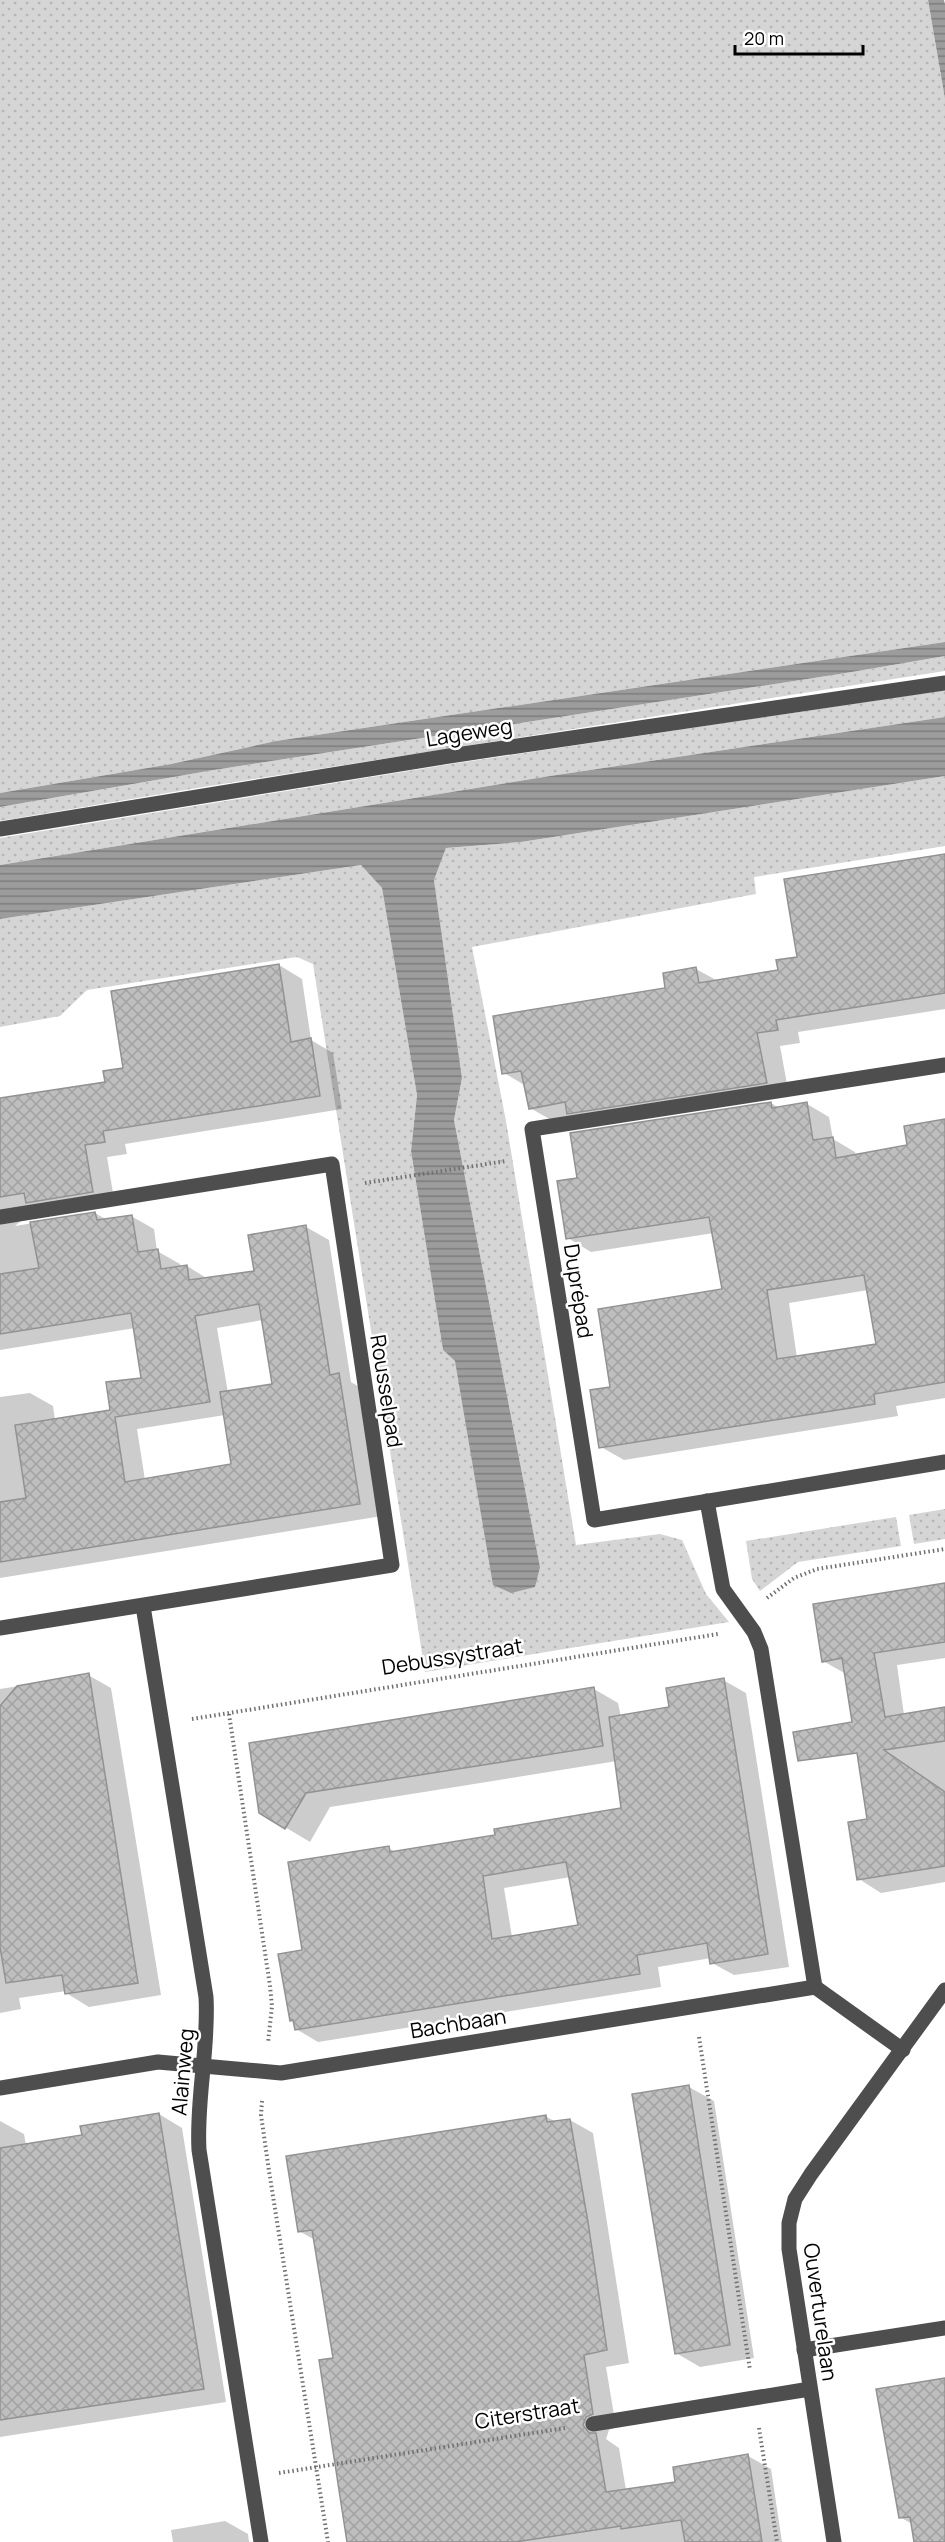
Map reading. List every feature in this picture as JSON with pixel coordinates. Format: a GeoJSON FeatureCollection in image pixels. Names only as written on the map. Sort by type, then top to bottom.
{"type":"FeatureCollection","features":[{"type":"Feature","properties":{"kind":"street","name":"Lageweg"},"geometry":{"type":"LineString","coordinates":[[0,829],[450,756],[945,683]]}},
{"type":"Feature","properties":{"kind":"street","name":"Duprépad"},"geometry":{"type":"LineString","coordinates":[[945,1065],[532,1130],[594,1520],[945,1462]]}},
{"type":"Feature","properties":{"kind":"street","name":"Rousselpad"},"geometry":{"type":"LineString","coordinates":[[0,1216],[332,1164],[392,1565],[0,1628]]}},
{"type":"Feature","properties":{"kind":"street"},"geometry":{"type":"LineString","coordinates":[[707,1501],[719,1578],[723,1589],[759,1640],[815,1987],[903,2050]]}},
{"type":"Feature","properties":{"kind":"street","name":"Alainweg"},"geometry":{"type":"LineString","coordinates":[[142,1606],[206,1997],[208,2027],[198,2124],[199,2150],[261,2542]]}},
{"type":"Feature","properties":{"kind":"street","name":"Bachbaan"},"geometry":{"type":"LineString","coordinates":[[0,2088],[158,2062],[281,2073],[815,1987]]}},
{"type":"Feature","properties":{"kind":"street","name":"Ouverturelaan"},"geometry":{"type":"LineString","coordinates":[[834,2542],[789,2249],[789,2223],[795,2199],[811,2174],[945,1990]]}},
{"type":"Feature","properties":{"kind":"street"},"geometry":{"type":"LineString","coordinates":[[804,2350],[945,2328]]}},
{"type":"Feature","properties":{"kind":"street","name":"Citerstraat"},"geometry":{"type":"LineString","coordinates":[[593,2424],[810,2389]]}},
{"type":"Feature","properties":{"kind":"path"},"geometry":{"type":"LineString","coordinates":[[393,1178],[484,1164]]}},
{"type":"Feature","properties":{"kind":"path"},"geometry":{"type":"LineString","coordinates":[[743,1617],[794,1578],[806,1572],[945,1549]]}},
{"type":"Feature","properties":{"kind":"path","name":"Debussystraat"},"geometry":{"type":"LineString","coordinates":[[162,1724],[710,1636],[729,1629],[743,1617]]}},
{"type":"Feature","properties":{"kind":"path"},"geometry":{"type":"LineString","coordinates":[[229,1714],[272,2006],[261,2115],[328,2542]]}},
{"type":"Feature","properties":{"kind":"path"},"geometry":{"type":"LineString","coordinates":[[695,2006],[777,2542]]}},
{"type":"Feature","properties":{"kind":"path","name":"Citerstraat"},"geometry":{"type":"LineString","coordinates":[[251,2478],[593,2424]]}},
{"type":"Feature","properties":{"kind":"shaded area"},"geometry":{"type":"Polygon","coordinates":[[[0,0],[928,0],[945,99],[945,642],[276,741],[171,764],[0,793],[0,0]]]}},
{"type":"Feature","properties":{"kind":"shaded area"},"geometry":{"type":"Polygon","coordinates":[[[928,0],[944,0],[945,4],[945,99],[928,0]]]}},
{"type":"Feature","properties":{"kind":"shaded area"},"geometry":{"type":"Polygon","coordinates":[[[945,642],[945,656],[214,770],[0,807],[0,793],[171,764],[276,741],[945,642]]]}},
{"type":"Feature","properties":{"kind":"shaded area"},"geometry":{"type":"Polygon","coordinates":[[[945,656],[945,671],[0,821],[0,807],[214,770],[945,656]]]}},
{"type":"Feature","properties":{"kind":"shaded area"},"geometry":{"type":"Polygon","coordinates":[[[945,690],[945,717],[550,776],[0,865],[0,838],[451,764],[945,690]]]}},
{"type":"Feature","properties":{"kind":"shaded area"},"geometry":{"type":"Polygon","coordinates":[[[945,717],[945,776],[521,842],[446,848],[434,880],[462,1078],[454,1120],[540,1567],[535,1587],[511,1593],[493,1585],[455,1361],[443,1350],[411,1151],[417,1095],[382,888],[361,865],[0,919],[0,865],[550,776],[945,717]]]}},
{"type":"Feature","properties":{"kind":"shaded area"},"geometry":{"type":"Polygon","coordinates":[[[945,776],[945,846],[754,877],[756,894],[472,947],[506,1121],[576,1545],[660,1534],[682,1540],[706,1594],[729,1622],[425,1672],[313,964],[297,957],[87,990],[60,1016],[0,1027],[0,919],[361,865],[382,888],[417,1095],[411,1151],[443,1350],[455,1361],[540,1567],[454,1120],[462,1078],[434,880],[446,848],[521,842],[945,776]]]}},
{"type":"Feature","properties":{"kind":"shaded area"},"geometry":{"type":"Polygon","coordinates":[[[945,1509],[945,1539],[914,1544],[909,1515],[945,1509]]]}},
{"type":"Feature","properties":{"kind":"shaded area"},"geometry":{"type":"Polygon","coordinates":[[[896,1517],[901,1546],[798,1562],[760,1591],[752,1579],[746,1541],[896,1517]]]}},
{"type":"Feature","properties":{"kind":"building"},"geometry":{"type":"Polygon","coordinates":[[[945,854],[945,993],[776,1020],[778,1030],[757,1033],[767,1083],[567,1114],[565,1102],[529,1109],[521,1071],[502,1074],[493,1016],[665,988],[663,973],[696,967],[699,983],[778,970],[776,960],[797,957],[784,879],[945,854]]]}},
{"type":"Feature","properties":{"kind":"building"},"geometry":{"type":"Polygon","coordinates":[[[279,964],[291,1042],[311,1038],[320,1096],[103,1131],[105,1142],[85,1145],[93,1192],[26,1203],[24,1193],[0,1197],[0,1098],[105,1082],[103,1071],[123,1068],[111,991],[279,964]]]}},
{"type":"Feature","properties":{"kind":"building"},"geometry":{"type":"Polygon","coordinates":[[[771,1102],[772,1108],[807,1102],[813,1140],[833,1137],[836,1158],[907,1145],[904,1126],[945,1119],[945,1382],[874,1394],[875,1404],[599,1448],[590,1390],[610,1387],[598,1309],[722,1289],[709,1217],[566,1239],[557,1181],[577,1178],[570,1133],[771,1102]],[[864,1275],[767,1290],[777,1359],[876,1344],[864,1275]]]}},
{"type":"Feature","properties":{"kind":"building"},"geometry":{"type":"Polygon","coordinates":[[[95,1212],[97,1220],[132,1215],[138,1252],[158,1249],[161,1269],[187,1265],[189,1280],[254,1271],[248,1235],[306,1225],[330,1375],[339,1373],[360,1504],[0,1562],[0,1502],[26,1498],[15,1425],[110,1410],[106,1382],[141,1378],[131,1313],[0,1334],[0,1274],[39,1268],[30,1222],[95,1212]],[[259,1304],[195,1316],[210,1402],[115,1417],[125,1482],[231,1464],[220,1392],[272,1384],[259,1304]]]}},
{"type":"Feature","properties":{"kind":"building"},"geometry":{"type":"Polygon","coordinates":[[[945,1583],[945,1642],[874,1653],[885,1717],[945,1707],[945,1741],[884,1750],[945,1792],[945,1866],[857,1880],[848,1822],[867,1819],[857,1753],[798,1761],[793,1732],[852,1722],[842,1658],[822,1662],[813,1604],[945,1583]]]}},
{"type":"Feature","properties":{"kind":"building"},"geometry":{"type":"Polygon","coordinates":[[[89,1673],[138,1983],[65,1994],[62,1975],[6,1983],[0,1947],[0,1706],[17,1686],[89,1673]]]}},
{"type":"Feature","properties":{"kind":"building"},"geometry":{"type":"Polygon","coordinates":[[[724,1678],[768,1954],[710,1964],[707,1943],[637,1955],[640,1974],[295,2030],[293,2020],[290,2021],[278,1954],[302,1950],[288,1862],[389,1846],[390,1852],[495,1835],[494,1829],[621,1808],[609,1717],[669,1707],[666,1688],[724,1678]],[[566,1862],[483,1876],[492,1939],[578,1925],[566,1862]]]}},
{"type":"Feature","properties":{"kind":"building"},"geometry":{"type":"Polygon","coordinates":[[[594,1687],[603,1746],[306,1793],[285,1829],[259,1813],[249,1743],[594,1687]]]}},
{"type":"Feature","properties":{"kind":"building"},"geometry":{"type":"Polygon","coordinates":[[[689,2085],[730,2345],[675,2354],[632,2094],[689,2085]]]}},
{"type":"Feature","properties":{"kind":"building"},"geometry":{"type":"Polygon","coordinates":[[[159,2113],[204,2389],[0,2420],[0,2148],[82,2135],[80,2126],[159,2113]]]}},
{"type":"Feature","properties":{"kind":"building"},"geometry":{"type":"Polygon","coordinates":[[[546,2115],[547,2122],[570,2119],[588,2222],[607,2350],[584,2355],[593,2414],[586,2417],[583,2425],[589,2433],[596,2433],[606,2492],[675,2482],[673,2467],[748,2454],[762,2542],[685,2542],[681,2520],[621,2529],[621,2526],[515,2542],[347,2542],[319,2360],[333,2358],[312,2230],[298,2232],[286,2156],[546,2115]]]}},
{"type":"Feature","properties":{"kind":"building"},"geometry":{"type":"Polygon","coordinates":[[[945,2378],[945,2542],[914,2542],[910,2517],[899,2518],[876,2389],[945,2378]]]}}]}
